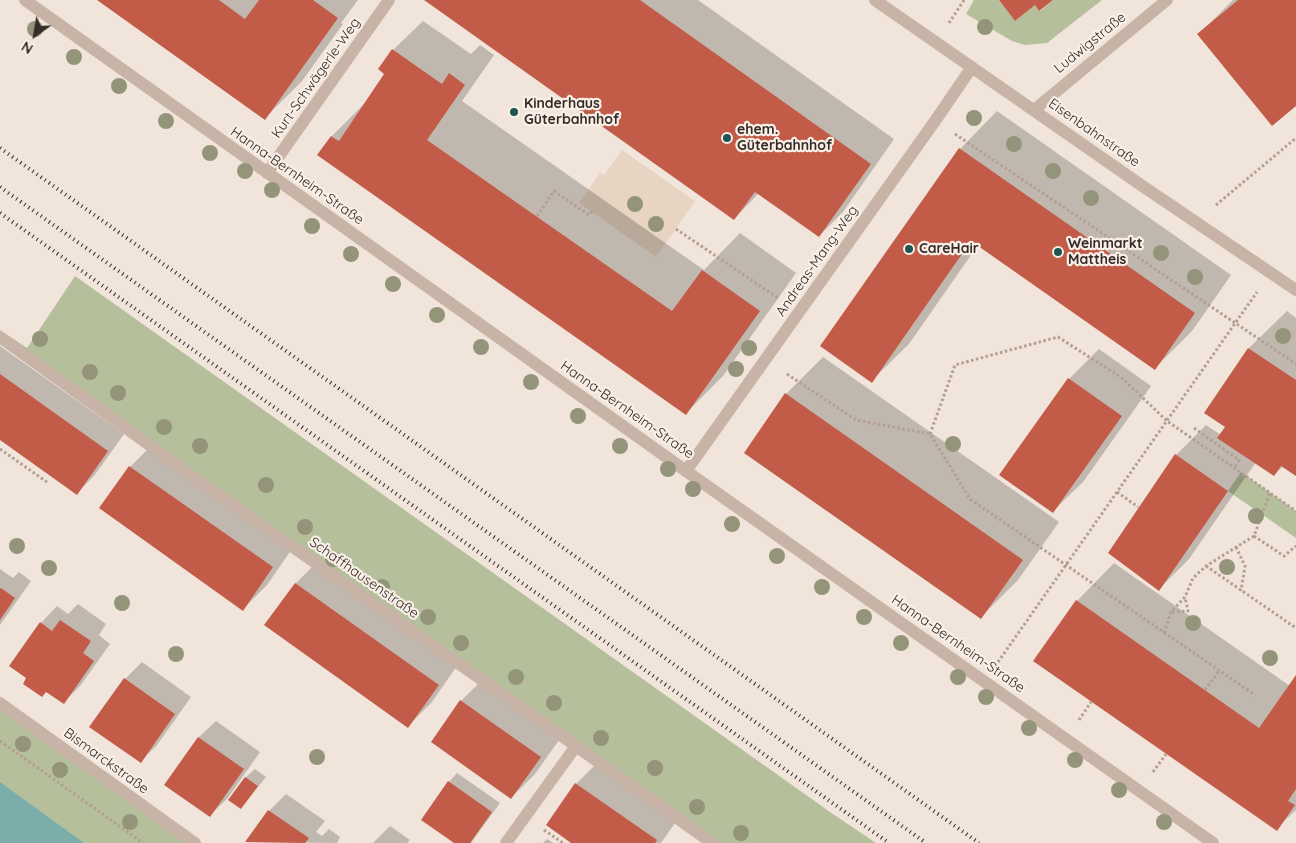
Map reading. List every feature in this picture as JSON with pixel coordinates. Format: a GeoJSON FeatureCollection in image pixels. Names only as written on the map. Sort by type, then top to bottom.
{"type":"FeatureCollection","features":[{"type":"Feature","properties":{"kind":"street","name":"Hanna-Bernheim-Straße"},"geometry":{"type":"LineString","coordinates":[[25,0],[686,471],[1213,843]]}},
{"type":"Feature","properties":{"kind":"street","name":"Kurt-Schwägerle-Weg"},"geometry":{"type":"LineString","coordinates":[[267,173],[389,0]]}},
{"type":"Feature","properties":{"kind":"street","name":"Eisenbahnstraße"},"geometry":{"type":"LineString","coordinates":[[875,0],[1296,290]]}},
{"type":"Feature","properties":{"kind":"street","name":"Ludwigstraße"},"geometry":{"type":"LineString","coordinates":[[1034,110],[1167,0]]}},
{"type":"Feature","properties":{"kind":"street","name":"Andreas-Mang-Weg"},"geometry":{"type":"LineString","coordinates":[[686,471],[936,121],[972,67]]}},
{"type":"Feature","properties":{"kind":"street","name":"Schaffhausenstraße"},"geometry":{"type":"LineString","coordinates":[[0,337],[206,486],[712,843]]}},
{"type":"Feature","properties":{"kind":"street","name":"Bismarckstraße"},"geometry":{"type":"LineString","coordinates":[[0,703],[195,843]]}},
{"type":"Feature","properties":{"kind":"street"},"geometry":{"type":"LineString","coordinates":[[506,843],[576,746]]}},
{"type":"Feature","properties":{"kind":"path"},"geometry":{"type":"LineString","coordinates":[[936,121],[1296,364]]}},
{"type":"Feature","properties":{"kind":"path"},"geometry":{"type":"LineString","coordinates":[[1196,222],[1296,138]]}},
{"type":"Feature","properties":{"kind":"path"},"geometry":{"type":"LineString","coordinates":[[537,216],[554,191],[589,215],[592,211]]}},
{"type":"Feature","properties":{"kind":"path"},"geometry":{"type":"LineString","coordinates":[[676,229],[799,313]]}},
{"type":"Feature","properties":{"kind":"path"},"geometry":{"type":"LineString","coordinates":[[985,681],[1270,273]]}},
{"type":"Feature","properties":{"kind":"path"},"geometry":{"type":"LineString","coordinates":[[930,434],[955,365],[1058,336],[1122,378],[1167,421],[1296,511]]}},
{"type":"Feature","properties":{"kind":"path"},"geometry":{"type":"LineString","coordinates":[[765,360],[856,420],[930,434],[970,499],[1255,695]]}},
{"type":"Feature","properties":{"kind":"path"},"geometry":{"type":"LineString","coordinates":[[1194,428],[1239,460],[1234,468]]}},
{"type":"Feature","properties":{"kind":"path"},"geometry":{"type":"LineString","coordinates":[[0,450],[46,482]]}},
{"type":"Feature","properties":{"kind":"path"},"geometry":{"type":"LineString","coordinates":[[1116,492],[1138,507]]}},
{"type":"Feature","properties":{"kind":"path"},"geometry":{"type":"LineString","coordinates":[[1164,633],[1171,612],[1185,597],[1193,578],[1206,566],[1254,536],[1270,493]]}},
{"type":"Feature","properties":{"kind":"path"},"geometry":{"type":"LineString","coordinates":[[1254,536],[1284,556],[1296,546]]}},
{"type":"Feature","properties":{"kind":"path"},"geometry":{"type":"LineString","coordinates":[[1236,547],[1245,566],[1241,591]]}},
{"type":"Feature","properties":{"kind":"path"},"geometry":{"type":"LineString","coordinates":[[1206,566],[1296,628]]}},
{"type":"Feature","properties":{"kind":"path"},"geometry":{"type":"LineString","coordinates":[[1171,612],[1188,611],[1185,597]]}},
{"type":"Feature","properties":{"kind":"path"},"geometry":{"type":"LineString","coordinates":[[1205,690],[1219,671]]}},
{"type":"Feature","properties":{"kind":"path"},"geometry":{"type":"LineString","coordinates":[[0,741],[143,843]]}},
{"type":"Feature","properties":{"kind":"green space"},"geometry":{"type":"Polygon","coordinates":[[[974,0],[999,0],[1015,21],[1035,5],[1040,11],[1053,0],[1102,0],[1047,43],[1025,45],[1012,41],[966,14],[974,0]]]}},
{"type":"Feature","properties":{"kind":"green space"},"geometry":{"type":"Polygon","coordinates":[[[75,276],[876,843],[712,843],[0,337],[0,330],[27,348],[75,276]]]}},
{"type":"Feature","properties":{"kind":"green space"},"geometry":{"type":"Polygon","coordinates":[[[1241,472],[1296,511],[1296,538],[1228,491],[1241,472]]]}},
{"type":"Feature","properties":{"kind":"green space"},"geometry":{"type":"Polygon","coordinates":[[[0,703],[195,843],[0,843],[0,703]]]}},
{"type":"Feature","properties":{"kind":"shaded area"},"geometry":{"type":"Polygon","coordinates":[[[622,150],[695,201],[656,257],[579,203],[600,173],[604,175],[622,150]]]}},
{"type":"Feature","properties":{"kind":"water"},"geometry":{"type":"Polygon","coordinates":[[[0,782],[84,843],[0,843],[0,782]]]}},
{"type":"Feature","properties":{"kind":"building"},"geometry":{"type":"Polygon","coordinates":[[[97,0],[219,0],[245,19],[259,0],[313,0],[338,18],[265,120],[97,0]]]}},
{"type":"Feature","properties":{"kind":"building","name":"ehem. Güterbahnhof"},"geometry":{"type":"Polygon","coordinates":[[[424,0],[640,0],[871,164],[819,237],[755,192],[734,220],[424,0]]]}},
{"type":"Feature","properties":{"kind":"building"},"geometry":{"type":"Polygon","coordinates":[[[999,0],[1053,0],[1039,11],[1035,5],[1015,21],[999,0]]]}},
{"type":"Feature","properties":{"kind":"building"},"geometry":{"type":"Polygon","coordinates":[[[1238,0],[1296,0],[1296,106],[1272,126],[1197,34],[1238,0]]]}},
{"type":"Feature","properties":{"kind":"building"},"geometry":{"type":"Polygon","coordinates":[[[392,49],[442,84],[449,73],[465,85],[427,140],[672,311],[702,270],[760,311],[686,415],[317,155],[331,136],[339,141],[384,74],[378,69],[392,49]]]}},
{"type":"Feature","properties":{"kind":"building"},"geometry":{"type":"Polygon","coordinates":[[[959,148],[1195,313],[1155,370],[971,241],[872,383],[820,346],[959,148]]]}},
{"type":"Feature","properties":{"kind":"building"},"geometry":{"type":"Polygon","coordinates":[[[1248,348],[1296,380],[1296,476],[1281,466],[1274,476],[1217,438],[1225,427],[1204,413],[1248,348]]]}},
{"type":"Feature","properties":{"kind":"building"},"geometry":{"type":"Polygon","coordinates":[[[0,374],[108,451],[77,495],[0,440],[0,374]]]}},
{"type":"Feature","properties":{"kind":"building"},"geometry":{"type":"Polygon","coordinates":[[[1068,378],[1122,416],[1053,513],[999,475],[1068,378]]]}},
{"type":"Feature","properties":{"kind":"building"},"geometry":{"type":"Polygon","coordinates":[[[785,393],[1023,560],[981,619],[744,453],[785,393]]]}},
{"type":"Feature","properties":{"kind":"building"},"geometry":{"type":"Polygon","coordinates":[[[1175,454],[1228,491],[1159,591],[1108,553],[1175,454]]]}},
{"type":"Feature","properties":{"kind":"building"},"geometry":{"type":"Polygon","coordinates":[[[129,466],[273,567],[243,611],[99,508],[129,466]]]}},
{"type":"Feature","properties":{"kind":"building"},"geometry":{"type":"Polygon","coordinates":[[[295,583],[439,685],[408,728],[264,625],[295,583]]]}},
{"type":"Feature","properties":{"kind":"building"},"geometry":{"type":"Polygon","coordinates":[[[0,589],[15,598],[0,620],[0,589]]]}},
{"type":"Feature","properties":{"kind":"building"},"geometry":{"type":"Polygon","coordinates":[[[1076,600],[1259,728],[1296,675],[1296,789],[1288,801],[1295,805],[1277,831],[1033,661],[1076,600]]]}},
{"type":"Feature","properties":{"kind":"building"},"geometry":{"type":"Polygon","coordinates":[[[60,620],[91,641],[83,653],[94,661],[64,704],[46,692],[42,697],[23,684],[26,678],[9,666],[40,622],[52,631],[60,620]]]}},
{"type":"Feature","properties":{"kind":"building"},"geometry":{"type":"Polygon","coordinates":[[[124,678],[175,714],[141,763],[89,727],[124,678]]]}},
{"type":"Feature","properties":{"kind":"building"},"geometry":{"type":"Polygon","coordinates":[[[460,700],[541,757],[511,799],[431,742],[460,700]]]}},
{"type":"Feature","properties":{"kind":"building"},"geometry":{"type":"Polygon","coordinates":[[[198,737],[244,769],[210,817],[164,785],[198,737]]]}},
{"type":"Feature","properties":{"kind":"building"},"geometry":{"type":"Polygon","coordinates":[[[245,777],[258,786],[241,809],[228,800],[245,777]]]}},
{"type":"Feature","properties":{"kind":"building"},"geometry":{"type":"Polygon","coordinates":[[[448,781],[492,812],[470,843],[454,843],[421,820],[448,781]]]}},
{"type":"Feature","properties":{"kind":"building"},"geometry":{"type":"Polygon","coordinates":[[[575,783],[657,840],[655,843],[571,843],[546,825],[575,783]]]}},
{"type":"Feature","properties":{"kind":"building"},"geometry":{"type":"Polygon","coordinates":[[[268,810],[309,838],[305,843],[245,842],[268,810]]]}},
{"type":"Feature","properties":{"kind":"railway"},"geometry":{"type":"LineString","coordinates":[[0,148],[979,843]]}},
{"type":"Feature","properties":{"kind":"railway"},"geometry":{"type":"LineString","coordinates":[[0,187],[926,843]]}},
{"type":"Feature","properties":{"kind":"railway"},"geometry":{"type":"LineString","coordinates":[[0,213],[889,843]]}},
{"type":"Feature","properties":{"kind":"place","name":"Kinderhaus Güterbahnhof"},"geometry":{"type":"Point","coordinates":[514,112]}},
{"type":"Feature","properties":{"kind":"place","name":"ehem. Güterbahnhof"},"geometry":{"type":"Point","coordinates":[727,138]}},
{"type":"Feature","properties":{"kind":"place","name":"CareHair"},"geometry":{"type":"Point","coordinates":[909,249]}},
{"type":"Feature","properties":{"kind":"place","name":"Weinmarkt Mattheis"},"geometry":{"type":"Point","coordinates":[1058,252]}}]}
